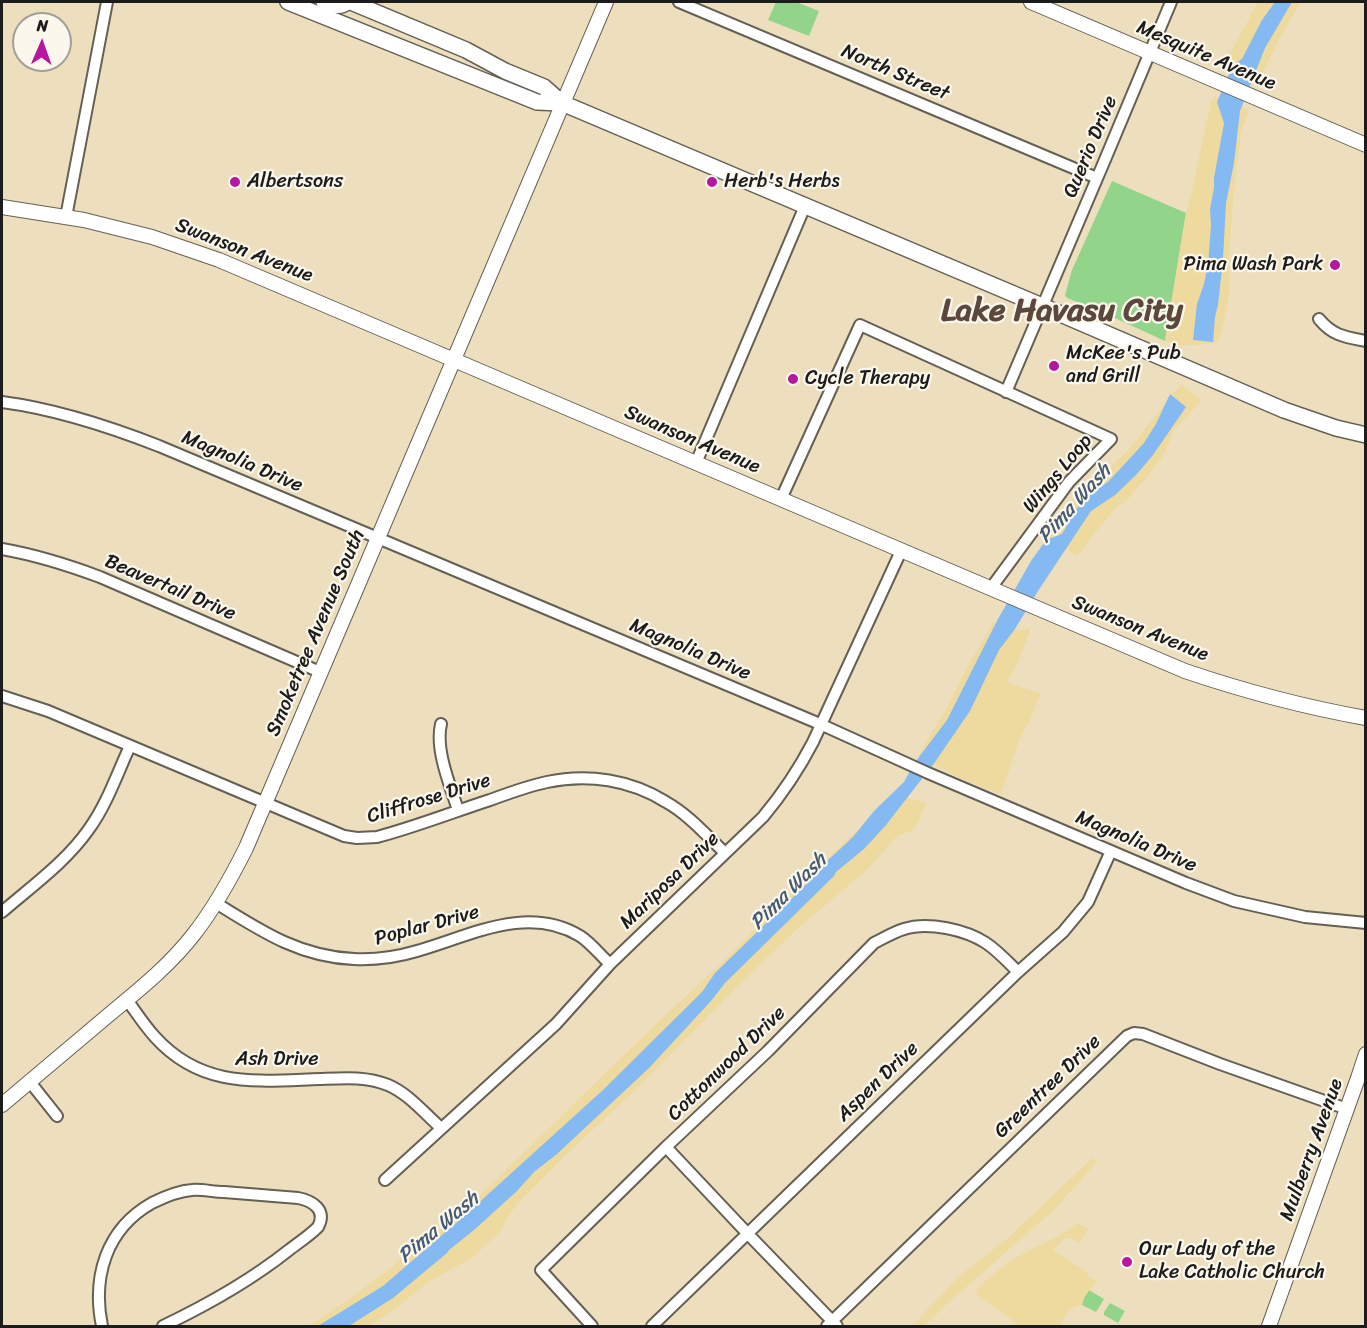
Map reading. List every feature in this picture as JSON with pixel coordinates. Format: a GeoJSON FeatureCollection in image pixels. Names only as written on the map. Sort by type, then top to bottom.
{"type":"FeatureCollection","features":[{"type":"Feature","properties":{"kind":"main road"},"geometry":{"type":"LineString","coordinates":[[288,2],[537,102],[562,103]]}},
{"type":"Feature","properties":{"kind":"main road"},"geometry":{"type":"LineString","coordinates":[[324,2],[340,6],[349,2],[466,50],[505,71],[544,87],[562,103],[1290,413],[1365,435]]}},
{"type":"Feature","properties":{"kind":"street"},"geometry":{"type":"LineString","coordinates":[[66,217],[107,2]]}},
{"type":"Feature","properties":{"kind":"street","name":"Smoketree Avenue South"},"geometry":{"type":"LineString","coordinates":[[2,1106],[170,962],[193,936],[231,879],[606,2]]}},
{"type":"Feature","properties":{"kind":"street","name":"North Street"},"geometry":{"type":"LineString","coordinates":[[679,2],[1097,178]]}},
{"type":"Feature","properties":{"kind":"street","name":"Mesquite Avenue"},"geometry":{"type":"LineString","coordinates":[[1031,2],[1365,145]]}},
{"type":"Feature","properties":{"kind":"street","name":"Querio Drive"},"geometry":{"type":"LineString","coordinates":[[1006,392],[1171,2]]}},
{"type":"Feature","properties":{"kind":"street"},"geometry":{"type":"LineString","coordinates":[[696,463],[805,206]]}},
{"type":"Feature","properties":{"kind":"street","name":"Swanson Avenue"},"geometry":{"type":"LineString","coordinates":[[2,207],[66,217],[152,237],[219,260],[1185,671],[1232,687],[1289,702],[1365,718]]}},
{"type":"Feature","properties":{"kind":"street"},"geometry":{"type":"LineString","coordinates":[[1319,319],[1327,329],[1341,337],[1365,341]]}},
{"type":"Feature","properties":{"kind":"street","name":"Wings Loop"},"geometry":{"type":"LineString","coordinates":[[781,499],[860,325],[1110,439],[1069,482],[991,588]]}},
{"type":"Feature","properties":{"kind":"street","name":"Magnolia Drive"},"geometry":{"type":"LineString","coordinates":[[2,402],[64,414],[112,428],[159,446],[820,724],[1111,851],[1234,901],[1305,917],[1365,923]]}},
{"type":"Feature","properties":{"kind":"street","name":"Beavertail Drive"},"geometry":{"type":"LineString","coordinates":[[2,549],[26,553],[100,577],[321,672]]}},
{"type":"Feature","properties":{"kind":"street","name":"Mariposa Drive"},"geometry":{"type":"LineString","coordinates":[[385,1180],[556,1024],[610,964],[763,817],[778,799],[802,762],[901,551]]}},
{"type":"Feature","properties":{"kind":"street","name":"Cliffrose Drive"},"geometry":{"type":"LineString","coordinates":[[2,696],[48,711],[338,835],[370,838],[547,782],[575,778],[603,779],[630,785],[668,803],[691,820],[725,853]]}},
{"type":"Feature","properties":{"kind":"street"},"geometry":{"type":"LineString","coordinates":[[441,724],[440,750],[458,810]]}},
{"type":"Feature","properties":{"kind":"street"},"geometry":{"type":"LineString","coordinates":[[2,912],[65,858],[88,831],[106,800],[130,746]]}},
{"type":"Feature","properties":{"kind":"street","name":"Aspen Drive"},"geometry":{"type":"LineString","coordinates":[[652,1326],[1018,972],[1063,932],[1088,902],[1111,851]]}},
{"type":"Feature","properties":{"kind":"street","name":"Poplar Drive"},"geometry":{"type":"LineString","coordinates":[[216,903],[261,931],[290,945],[336,958],[368,960],[400,956],[505,924],[530,922],[556,926],[579,936],[610,964]]}},
{"type":"Feature","properties":{"kind":"street","name":"Cottonwood Drive"},"geometry":{"type":"LineString","coordinates":[[592,1326],[542,1269],[768,1051],[874,943],[906,928],[941,927],[968,933],[987,944],[1018,972]]}},
{"type":"Feature","properties":{"kind":"street","name":"Ash Drive"},"geometry":{"type":"LineString","coordinates":[[127,1000],[162,1044],[179,1058],[199,1069],[220,1077],[242,1081],[351,1078],[373,1080],[394,1088],[406,1096],[441,1128]]}},
{"type":"Feature","properties":{"kind":"street","name":"Greentree Drive"},"geometry":{"type":"LineString","coordinates":[[832,1325],[1127,1036],[1143,1034],[1347,1109]]}},
{"type":"Feature","properties":{"kind":"street","name":"Mulberry Avenue"},"geometry":{"type":"LineString","coordinates":[[1269,1326],[1365,1054]]}},
{"type":"Feature","properties":{"kind":"street"},"geometry":{"type":"LineString","coordinates":[[30,1082],[57,1116]]}},
{"type":"Feature","properties":{"kind":"street"},"geometry":{"type":"LineString","coordinates":[[666,1147],[832,1325]]}},
{"type":"Feature","properties":{"kind":"street"},"geometry":{"type":"LineString","coordinates":[[102,1326],[98,1288],[107,1252],[116,1236],[128,1222],[157,1200],[192,1190],[298,1198],[308,1201],[319,1210],[320,1223],[316,1229],[272,1263],[228,1293],[163,1326]]}},
{"type":"Feature","properties":{"kind":"green space"},"geometry":{"type":"Polygon","coordinates":[[[776,2],[796,2],[819,11],[809,36],[768,20],[776,2]]]}},
{"type":"Feature","properties":{"kind":"green space"},"geometry":{"type":"Polygon","coordinates":[[[1112,181],[1186,213],[1165,341],[1067,298],[1065,295],[1072,270],[1112,181]]]}},
{"type":"Feature","properties":{"kind":"green space"},"geometry":{"type":"Polygon","coordinates":[[[1089,1290],[1104,1299],[1096,1312],[1082,1305],[1089,1290]]]}},
{"type":"Feature","properties":{"kind":"green space"},"geometry":{"type":"Polygon","coordinates":[[[1110,1303],[1125,1311],[1118,1323],[1104,1315],[1110,1303]]]}},
{"type":"Feature","properties":{"kind":"sand"},"geometry":{"type":"Polygon","coordinates":[[[1258,2],[1301,2],[1260,78],[1223,66],[1258,2]]]}},
{"type":"Feature","properties":{"kind":"sand"},"geometry":{"type":"Polygon","coordinates":[[[1214,96],[1249,110],[1241,133],[1234,189],[1229,257],[1229,297],[1217,343],[1181,346],[1165,341],[1186,213],[1214,96]]]}},
{"type":"Feature","properties":{"kind":"sand"},"geometry":{"type":"Polygon","coordinates":[[[1181,384],[1202,400],[1175,429],[1163,456],[1146,478],[1126,501],[1116,508],[1077,556],[1049,537],[1078,497],[1129,449],[1181,384]]]}},
{"type":"Feature","properties":{"kind":"sand"},"geometry":{"type":"Polygon","coordinates":[[[993,622],[1020,631],[1031,627],[1020,658],[1007,683],[1041,693],[1020,738],[1001,794],[975,785],[918,757],[993,622]]]}},
{"type":"Feature","properties":{"kind":"sand"},"geometry":{"type":"Polygon","coordinates":[[[896,795],[927,803],[914,830],[897,836],[867,870],[796,930],[738,986],[520,1201],[509,1215],[501,1231],[472,1258],[431,1280],[369,1326],[309,1326],[359,1292],[466,1209],[896,795]]]}},
{"type":"Feature","properties":{"kind":"sand"},"geometry":{"type":"Polygon","coordinates":[[[1092,1158],[1097,1162],[1054,1210],[924,1326],[912,1326],[959,1276],[1008,1238],[1092,1158]]]}},
{"type":"Feature","properties":{"kind":"sand"},"geometry":{"type":"Polygon","coordinates":[[[1077,1223],[1088,1229],[1079,1243],[1071,1238],[1065,1238],[1053,1250],[1088,1273],[1087,1276],[1097,1282],[1086,1295],[1082,1305],[1073,1307],[1068,1312],[1061,1326],[1020,1326],[976,1294],[983,1283],[1011,1261],[1077,1223]]]}},
{"type":"Feature","properties":{"kind":"water"},"geometry":{"type":"Polygon","coordinates":[[[1275,2],[1292,2],[1265,48],[1240,111],[1234,163],[1226,203],[1223,259],[1213,342],[1193,340],[1197,304],[1208,264],[1210,209],[1224,123],[1217,102],[1233,65],[1242,59],[1262,20],[1275,2]]]}},
{"type":"Feature","properties":{"kind":"water"},"geometry":{"type":"Polygon","coordinates":[[[1170,394],[1186,407],[1137,474],[1115,495],[1091,511],[999,650],[970,711],[935,762],[886,825],[725,983],[649,1068],[557,1154],[534,1172],[517,1191],[474,1230],[393,1298],[349,1326],[318,1326],[383,1286],[603,1090],[702,992],[715,973],[825,866],[827,861],[853,837],[874,811],[904,782],[913,765],[947,720],[998,619],[1031,561],[1046,540],[1062,534],[1082,500],[1108,482],[1144,443],[1170,394]]]}},
{"type":"Feature","properties":{"kind":"place","name":"Albertsons"},"geometry":{"type":"Point","coordinates":[235,182]}},
{"type":"Feature","properties":{"kind":"place","name":"Herb's Herbs"},"geometry":{"type":"Point","coordinates":[712,182]}},
{"type":"Feature","properties":{"kind":"place","name":"Pima Wash Park"},"geometry":{"type":"Point","coordinates":[1335,265]}},
{"type":"Feature","properties":{"kind":"place","name":"McKee's Pub and Grill"},"geometry":{"type":"Point","coordinates":[1054,366]}},
{"type":"Feature","properties":{"kind":"place","name":"Cycle Therapy"},"geometry":{"type":"Point","coordinates":[793,379]}},
{"type":"Feature","properties":{"kind":"place","name":"Our Lady of the Lake Catholic Church"},"geometry":{"type":"Point","coordinates":[1127,1262]}},
{"type":"Feature","properties":{"kind":"district","name":"Lake Havasu City"},"geometry":{"type":"Point","coordinates":[1062,312]}},
{"type":"Feature","properties":{"kind":"water label","name":"Pima Wash"},"geometry":{"type":"Point","coordinates":[1075,504]}},
{"type":"Feature","properties":{"kind":"water label","name":"Pima Wash"},"geometry":{"type":"Point","coordinates":[789,892]}},
{"type":"Feature","properties":{"kind":"water label","name":"Pima Wash"},"geometry":{"type":"Point","coordinates":[439,1228]}}]}
